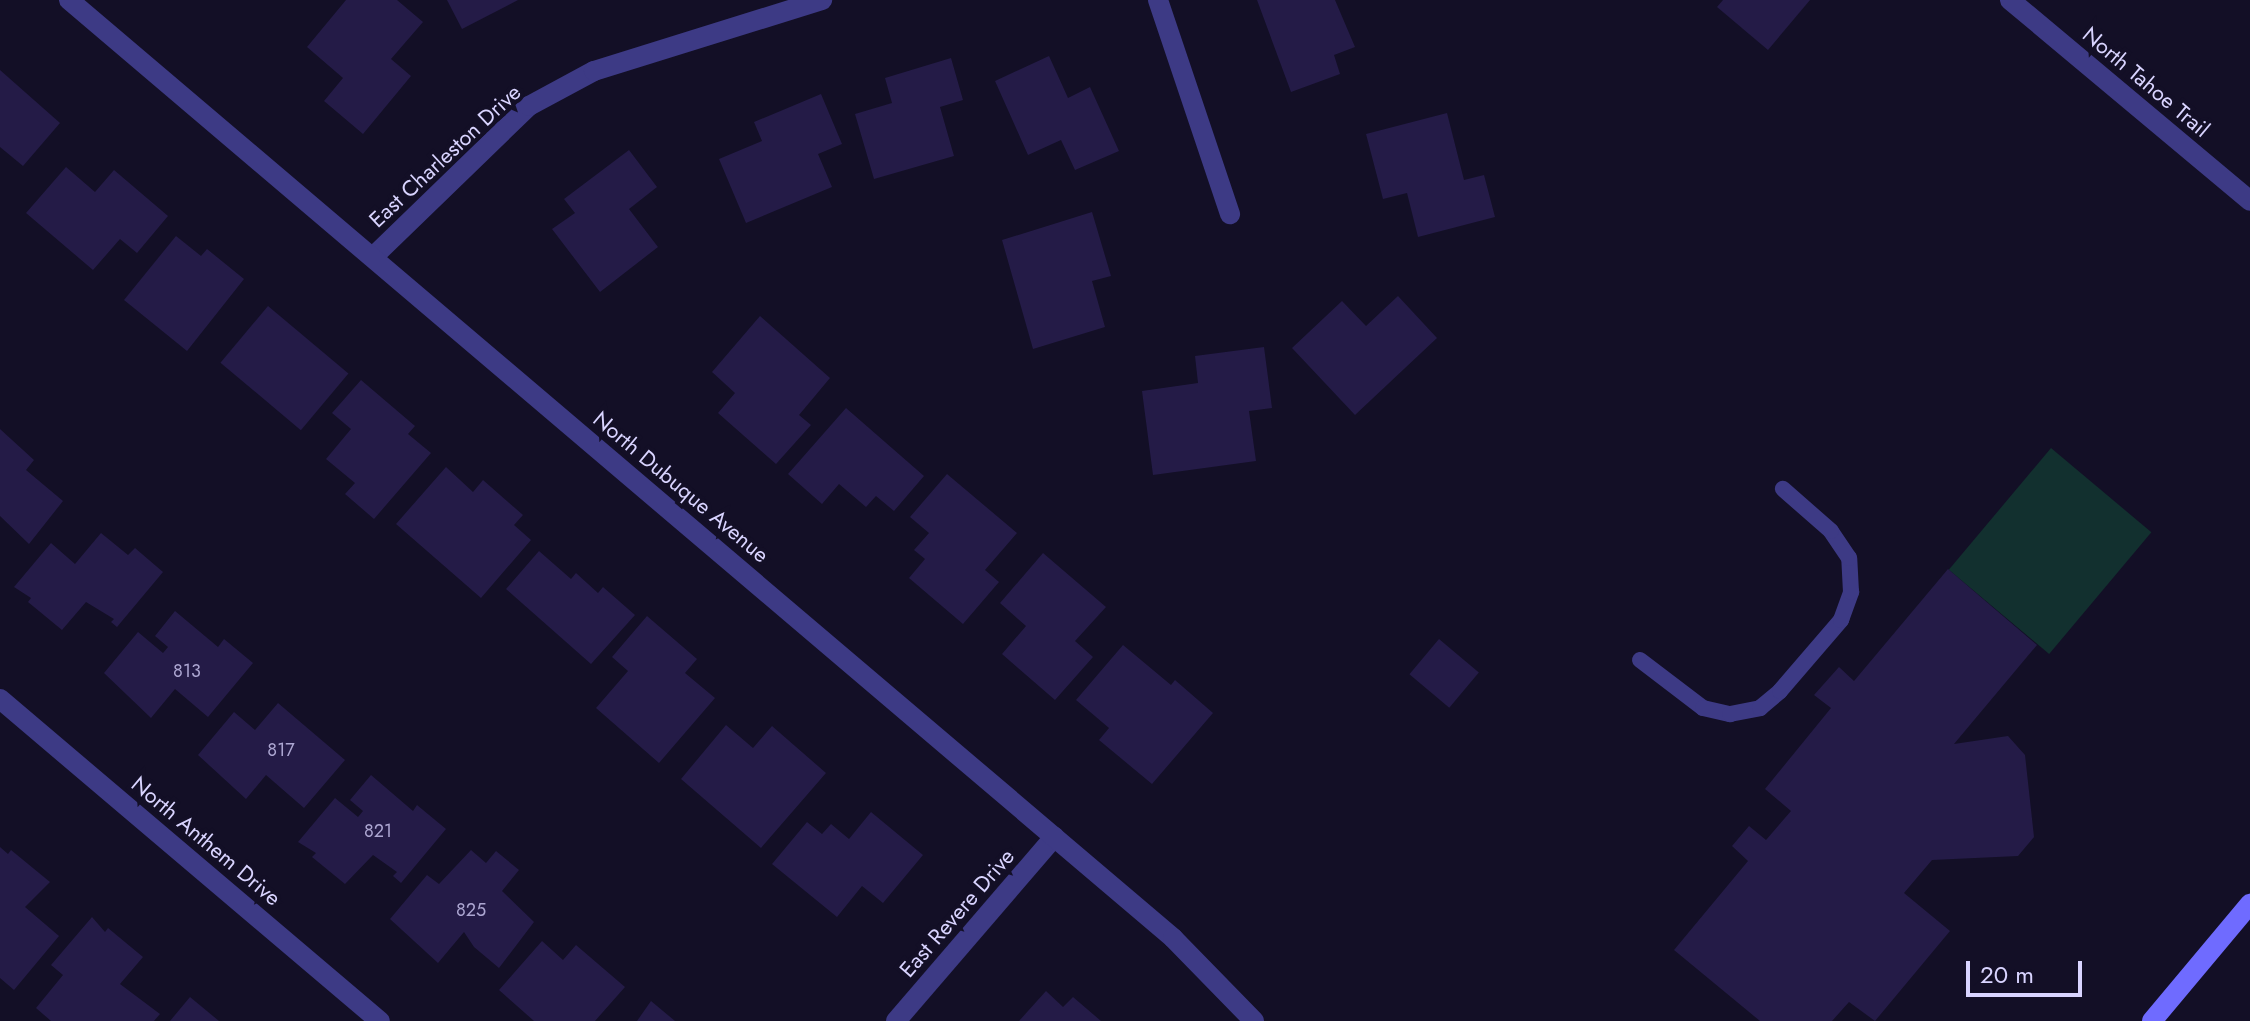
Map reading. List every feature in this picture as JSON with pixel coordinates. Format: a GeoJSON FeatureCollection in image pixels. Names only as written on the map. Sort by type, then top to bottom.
{"type":"FeatureCollection","features":[{"type":"Feature","properties":{"kind":"main road"},"geometry":{"type":"LineString","coordinates":[[2152,1021],[2250,904]]}},
{"type":"Feature","properties":{"kind":"street","name":"North Dubuque Avenue"},"geometry":{"type":"LineString","coordinates":[[69,0],[1173,938],[1254,1021]]}},
{"type":"Feature","properties":{"kind":"street","name":"East Charleston Drive"},"geometry":{"type":"LineString","coordinates":[[373,257],[529,106],[594,71],[822,0]]}},
{"type":"Feature","properties":{"kind":"street"},"geometry":{"type":"LineString","coordinates":[[1158,0],[1230,214]]}},
{"type":"Feature","properties":{"kind":"street","name":"North Tahoe Trail"},"geometry":{"type":"LineString","coordinates":[[2010,0],[2250,201]]}},
{"type":"Feature","properties":{"kind":"street","name":"North Anthem Drive"},"geometry":{"type":"LineString","coordinates":[[0,699],[380,1021]]}},
{"type":"Feature","properties":{"kind":"street","name":"East Revere Drive"},"geometry":{"type":"LineString","coordinates":[[896,1021],[1054,837]]}},
{"type":"Feature","properties":{"kind":"lane"},"geometry":{"type":"LineString","coordinates":[[1640,660],[1703,708],[1730,714],[1760,708],[1770,700],[1841,620],[1851,592],[1849,558],[1831,531],[1783,489]]}},
{"type":"Feature","properties":{"kind":"green space"},"geometry":{"type":"Polygon","coordinates":[[[2051,448],[2151,532],[2049,654],[1949,570],[2051,448]]]}},
{"type":"Feature","properties":{"kind":"building"},"geometry":{"type":"Polygon","coordinates":[[[346,0],[397,0],[423,22],[391,59],[411,76],[363,134],[324,101],[343,78],[307,47],[346,0]]]}},
{"type":"Feature","properties":{"kind":"building"},"geometry":{"type":"Polygon","coordinates":[[[447,0],[518,0],[462,29],[447,0]]]}},
{"type":"Feature","properties":{"kind":"building"},"geometry":{"type":"Polygon","coordinates":[[[1257,0],[1335,0],[1355,47],[1334,55],[1340,74],[1291,92],[1257,0]]]}},
{"type":"Feature","properties":{"kind":"building"},"geometry":{"type":"Polygon","coordinates":[[[1723,0],[1810,0],[1768,50],[1717,7],[1723,0]]]}},
{"type":"Feature","properties":{"kind":"building"},"geometry":{"type":"Polygon","coordinates":[[[1049,56],[1068,98],[1090,87],[1119,151],[1075,170],[1061,140],[1028,155],[995,81],[1049,56]]]}},
{"type":"Feature","properties":{"kind":"building"},"geometry":{"type":"Polygon","coordinates":[[[951,58],[963,100],[940,107],[954,156],[874,179],[855,114],[892,103],[885,78],[951,58]]]}},
{"type":"Feature","properties":{"kind":"building"},"geometry":{"type":"Polygon","coordinates":[[[0,70],[60,123],[23,166],[0,147],[0,70]]]}},
{"type":"Feature","properties":{"kind":"building"},"geometry":{"type":"Polygon","coordinates":[[[821,94],[842,144],[818,154],[832,187],[746,223],[719,159],[762,141],[754,122],[821,94]]]}},
{"type":"Feature","properties":{"kind":"building"},"geometry":{"type":"Polygon","coordinates":[[[1447,113],[1464,180],[1484,175],[1495,217],[1418,237],[1407,193],[1383,199],[1366,134],[1447,113]]]}},
{"type":"Feature","properties":{"kind":"building"},"geometry":{"type":"Polygon","coordinates":[[[629,150],[657,187],[629,209],[658,247],[600,292],[552,229],[575,213],[564,199],[629,150]]]}},
{"type":"Feature","properties":{"kind":"building"},"geometry":{"type":"Polygon","coordinates":[[[66,167],[95,192],[114,170],[168,216],[137,253],[120,239],[93,270],[26,213],[66,167]]]}},
{"type":"Feature","properties":{"kind":"building"},"geometry":{"type":"Polygon","coordinates":[[[1092,212],[1111,276],[1092,281],[1105,327],[1033,349],[1002,240],[1092,212]]]}},
{"type":"Feature","properties":{"kind":"building"},"geometry":{"type":"Polygon","coordinates":[[[176,236],[201,256],[207,249],[244,279],[187,351],[124,300],[176,236]]]}},
{"type":"Feature","properties":{"kind":"building"},"geometry":{"type":"Polygon","coordinates":[[[1398,296],[1437,338],[1355,415],[1292,348],[1342,301],[1366,326],[1398,296]]]}},
{"type":"Feature","properties":{"kind":"building"},"geometry":{"type":"Polygon","coordinates":[[[268,306],[348,373],[301,430],[220,363],[268,306]]]}},
{"type":"Feature","properties":{"kind":"building"},"geometry":{"type":"Polygon","coordinates":[[[760,316],[830,378],[799,415],[811,425],[776,464],[718,413],[735,393],[712,372],[760,316]]]}},
{"type":"Feature","properties":{"kind":"building"},"geometry":{"type":"Polygon","coordinates":[[[1264,347],[1272,408],[1249,411],[1256,461],[1153,475],[1142,391],[1198,383],[1195,356],[1264,347]]]}},
{"type":"Feature","properties":{"kind":"building"},"geometry":{"type":"Polygon","coordinates":[[[361,380],[415,426],[408,434],[431,453],[374,519],[345,494],[355,483],[326,459],[351,429],[332,413],[361,380]]]}},
{"type":"Feature","properties":{"kind":"building"},"geometry":{"type":"Polygon","coordinates":[[[846,408],[924,476],[894,511],[876,496],[866,507],[839,484],[822,504],[788,474],[846,408]]]}},
{"type":"Feature","properties":{"kind":"building"},"geometry":{"type":"Polygon","coordinates":[[[0,429],[34,460],[26,470],[63,501],[29,544],[0,516],[0,429]]]}},
{"type":"Feature","properties":{"kind":"building"},"geometry":{"type":"Polygon","coordinates":[[[446,467],[473,492],[483,480],[523,515],[514,525],[531,540],[481,598],[396,524],[446,467]]]}},
{"type":"Feature","properties":{"kind":"building"},"geometry":{"type":"Polygon","coordinates":[[[947,474],[1017,533],[985,570],[999,582],[963,624],[909,578],[925,559],[914,550],[929,533],[910,517],[947,474]]]}},
{"type":"Feature","properties":{"kind":"building"},"geometry":{"type":"Polygon","coordinates":[[[101,533],[128,555],[135,548],[163,572],[117,627],[111,622],[114,619],[86,602],[62,630],[28,602],[31,598],[14,587],[51,543],[75,564],[101,533]]]}},
{"type":"Feature","properties":{"kind":"building"},"geometry":{"type":"Polygon","coordinates":[[[539,551],[571,579],[576,573],[598,593],[603,587],[635,615],[591,664],[506,589],[539,551]]]}},
{"type":"Feature","properties":{"kind":"building"},"geometry":{"type":"Polygon","coordinates":[[[1043,553],[1106,607],[1075,641],[1093,657],[1055,700],[1002,654],[1026,626],[1000,603],[1043,553]]]}},
{"type":"Feature","properties":{"kind":"building"},"geometry":{"type":"Polygon","coordinates":[[[1948,569],[2037,645],[1954,744],[2008,736],[2025,755],[2034,837],[2018,856],[1932,860],[1904,893],[1950,931],[1875,1021],[1849,1002],[1832,1021],[1760,1021],[1674,950],[1748,861],[1732,846],[1749,826],[1766,840],[1791,811],[1765,789],[1831,708],[1814,695],[1839,667],[1854,681],[1948,569]]]}},
{"type":"Feature","properties":{"kind":"building"},"geometry":{"type":"Polygon","coordinates":[[[175,611],[218,647],[224,639],[253,663],[208,717],[175,689],[151,718],[104,673],[138,632],[163,653],[168,647],[155,636],[175,611]]]}},
{"type":"Feature","properties":{"kind":"building"},"geometry":{"type":"Polygon","coordinates":[[[647,616],[697,659],[685,673],[715,698],[659,763],[596,708],[628,671],[612,657],[647,616]]]}},
{"type":"Feature","properties":{"kind":"building"},"geometry":{"type":"Polygon","coordinates":[[[1439,639],[1479,672],[1449,708],[1409,674],[1439,639]]]}},
{"type":"Feature","properties":{"kind":"building"},"geometry":{"type":"Polygon","coordinates":[[[1123,645],[1171,685],[1175,680],[1213,713],[1152,784],[1099,740],[1109,728],[1076,700],[1123,645]]]}},
{"type":"Feature","properties":{"kind":"building"},"geometry":{"type":"Polygon","coordinates":[[[278,703],[345,760],[304,808],[266,775],[246,799],[198,755],[234,712],[255,730],[278,703]]]}},
{"type":"Feature","properties":{"kind":"building"},"geometry":{"type":"Polygon","coordinates":[[[726,725],[753,748],[772,726],[826,773],[761,848],[681,779],[726,725]]]}},
{"type":"Feature","properties":{"kind":"building"},"geometry":{"type":"Polygon","coordinates":[[[371,775],[413,811],[417,805],[446,829],[401,883],[393,876],[397,872],[373,855],[345,884],[312,857],[316,853],[298,842],[335,798],[358,817],[363,811],[350,800],[371,775]]]}},
{"type":"Feature","properties":{"kind":"building"},"geometry":{"type":"Polygon","coordinates":[[[871,812],[923,855],[883,903],[862,886],[837,917],[772,864],[807,822],[822,834],[831,824],[849,839],[871,812]]]}},
{"type":"Feature","properties":{"kind":"building"},"geometry":{"type":"Polygon","coordinates":[[[0,847],[8,854],[11,850],[50,882],[25,907],[59,936],[14,990],[0,978],[0,847]]]}},
{"type":"Feature","properties":{"kind":"building"},"geometry":{"type":"Polygon","coordinates":[[[471,850],[486,863],[496,851],[519,870],[502,891],[534,922],[499,968],[474,947],[464,932],[438,963],[390,919],[427,875],[439,884],[471,850]]]}},
{"type":"Feature","properties":{"kind":"building"},"geometry":{"type":"Polygon","coordinates":[[[92,917],[105,932],[108,928],[143,957],[120,984],[160,1014],[154,1021],[51,1021],[36,1008],[63,975],[51,965],[92,917]]]}},
{"type":"Feature","properties":{"kind":"building"},"geometry":{"type":"Polygon","coordinates":[[[542,941],[563,960],[576,945],[625,987],[595,1021],[534,1021],[499,990],[542,941]]]}},
{"type":"Feature","properties":{"kind":"building"},"geometry":{"type":"Polygon","coordinates":[[[1046,991],[1063,1007],[1073,997],[1101,1021],[1019,1021],[1046,991]]]}},
{"type":"Feature","properties":{"kind":"building"},"geometry":{"type":"Polygon","coordinates":[[[190,997],[219,1021],[170,1021],[190,997]]]}},
{"type":"Feature","properties":{"kind":"building"},"geometry":{"type":"Polygon","coordinates":[[[651,1001],[675,1021],[637,1021],[651,1001]]]}}]}
